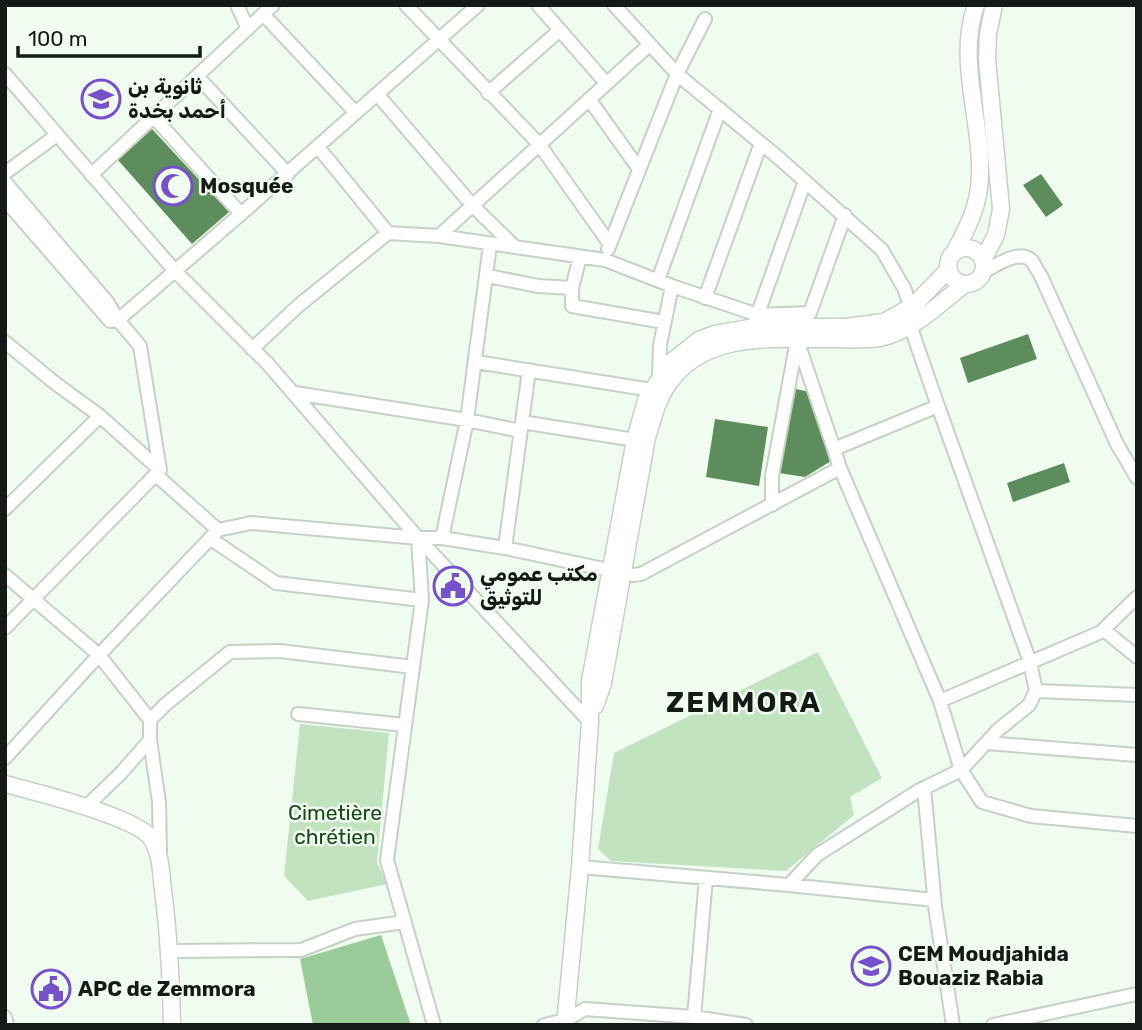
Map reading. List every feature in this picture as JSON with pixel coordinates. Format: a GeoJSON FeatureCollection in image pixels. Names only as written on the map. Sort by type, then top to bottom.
{"type":"FeatureCollection","features":[{"type":"Feature","properties":{"kind":"main road"},"geometry":{"type":"LineString","coordinates":[[965,284],[954,279],[948,264],[972,220],[979,186],[969,40],[976,5]]}},
{"type":"Feature","properties":{"kind":"main road"},"geometry":{"type":"LineString","coordinates":[[616,571],[656,407],[669,383],[687,363],[706,350],[730,343],[879,338],[922,318],[965,284],[976,281],[996,235],[1002,209],[987,59],[988,34],[995,5]]}},
{"type":"Feature","properties":{"kind":"main road"},"geometry":{"type":"LineString","coordinates":[[954,253],[964,248],[976,251],[983,266]]}},
{"type":"Feature","properties":{"kind":"main road"},"geometry":{"type":"LineString","coordinates":[[565,1023],[590,722],[603,683],[635,440],[643,409],[655,384],[670,362],[699,340],[755,321],[871,324],[884,322],[911,308],[948,269]]}},
{"type":"Feature","properties":{"kind":"main road"},"geometry":{"type":"LineString","coordinates":[[5,784],[122,820],[150,837],[160,862],[170,951],[172,1025]]}},
{"type":"Feature","properties":{"kind":"street"},"geometry":{"type":"LineString","coordinates":[[237,5],[248,29]]}},
{"type":"Feature","properties":{"kind":"street"},"geometry":{"type":"LineString","coordinates":[[406,5],[539,144],[609,243]]}},
{"type":"Feature","properties":{"kind":"street"},"geometry":{"type":"LineString","coordinates":[[5,200],[110,321],[118,320],[478,5]]}},
{"type":"Feature","properties":{"kind":"street"},"geometry":{"type":"LineString","coordinates":[[538,5],[606,83]]}},
{"type":"Feature","properties":{"kind":"street"},"geometry":{"type":"LineString","coordinates":[[614,5],[677,74],[845,215],[882,250],[904,288],[911,308],[910,325],[1030,662],[1036,691],[1029,705],[998,730],[961,770],[924,788],[817,855],[789,885]]}},
{"type":"Feature","properties":{"kind":"street"},"geometry":{"type":"LineString","coordinates":[[91,175],[268,10],[355,112]]}},
{"type":"Feature","properties":{"kind":"street"},"geometry":{"type":"LineString","coordinates":[[605,260],[609,243],[677,74],[705,19]]}},
{"type":"Feature","properties":{"kind":"street"},"geometry":{"type":"LineString","coordinates":[[488,93],[560,30]]}},
{"type":"Feature","properties":{"kind":"street"},"geometry":{"type":"LineString","coordinates":[[439,236],[649,45]]}},
{"type":"Feature","properties":{"kind":"street"},"geometry":{"type":"LineString","coordinates":[[5,74],[174,270],[295,393],[418,538],[590,722]]}},
{"type":"Feature","properties":{"kind":"street"},"geometry":{"type":"LineString","coordinates":[[197,76],[288,174]]}},
{"type":"Feature","properties":{"kind":"street"},"geometry":{"type":"LineString","coordinates":[[378,95],[472,205],[515,247]]}},
{"type":"Feature","properties":{"kind":"street"},"geometry":{"type":"LineString","coordinates":[[589,99],[639,169]]}},
{"type":"Feature","properties":{"kind":"street"},"geometry":{"type":"LineString","coordinates":[[658,280],[720,109]]}},
{"type":"Feature","properties":{"kind":"street"},"geometry":{"type":"LineString","coordinates":[[153,116],[242,214]]}},
{"type":"Feature","properties":{"kind":"street"},"geometry":{"type":"LineString","coordinates":[[5,173],[57,135]]}},
{"type":"Feature","properties":{"kind":"street"},"geometry":{"type":"LineString","coordinates":[[705,298],[761,143]]}},
{"type":"Feature","properties":{"kind":"street"},"geometry":{"type":"LineString","coordinates":[[318,147],[388,233]]}},
{"type":"Feature","properties":{"kind":"street"},"geometry":{"type":"LineString","coordinates":[[755,321],[804,180]]}},
{"type":"Feature","properties":{"kind":"street"},"geometry":{"type":"LineString","coordinates":[[5,182],[108,303],[118,320],[140,346],[158,473]]}},
{"type":"Feature","properties":{"kind":"street"},"geometry":{"type":"LineString","coordinates":[[252,349],[298,306],[388,233],[439,236],[605,260],[705,298],[755,321],[810,313],[845,215]]}},
{"type":"Feature","properties":{"kind":"street"},"geometry":{"type":"LineString","coordinates":[[442,538],[467,419],[491,245]]}},
{"type":"Feature","properties":{"kind":"street"},"geometry":{"type":"LineString","coordinates":[[983,266],[1024,256],[1031,260],[1041,276],[1117,444],[1137,478]]}},
{"type":"Feature","properties":{"kind":"street"},"geometry":{"type":"LineString","coordinates":[[580,257],[572,288],[572,306],[664,322]]}},
{"type":"Feature","properties":{"kind":"street"},"geometry":{"type":"LineString","coordinates":[[488,276],[538,286],[572,288]]}},
{"type":"Feature","properties":{"kind":"street"},"geometry":{"type":"LineString","coordinates":[[476,362],[655,384],[672,286]]}},
{"type":"Feature","properties":{"kind":"street"},"geometry":{"type":"LineString","coordinates":[[797,340],[841,468],[940,701],[961,770],[982,802],[1031,816],[1137,826]]}},
{"type":"Feature","properties":{"kind":"street"},"geometry":{"type":"LineString","coordinates":[[772,505],[772,476],[797,340]]}},
{"type":"Feature","properties":{"kind":"street"},"geometry":{"type":"LineString","coordinates":[[5,342],[100,416],[158,473],[214,535],[276,583],[422,600]]}},
{"type":"Feature","properties":{"kind":"street"},"geometry":{"type":"LineString","coordinates":[[505,548],[529,370]]}},
{"type":"Feature","properties":{"kind":"street"},"geometry":{"type":"LineString","coordinates":[[295,393],[467,419],[635,440]]}},
{"type":"Feature","properties":{"kind":"street"},"geometry":{"type":"LineString","coordinates":[[834,449],[938,406]]}},
{"type":"Feature","properties":{"kind":"street"},"geometry":{"type":"LineString","coordinates":[[5,509],[100,416]]}},
{"type":"Feature","properties":{"kind":"street"},"geometry":{"type":"LineString","coordinates":[[5,758],[214,535],[251,523],[442,538],[641,575],[841,468]]}},
{"type":"Feature","properties":{"kind":"street"},"geometry":{"type":"LineString","coordinates":[[5,628],[158,473]]}},
{"type":"Feature","properties":{"kind":"street"},"geometry":{"type":"LineString","coordinates":[[418,538],[422,600],[387,860],[434,1025]]}},
{"type":"Feature","properties":{"kind":"street"},"geometry":{"type":"LineString","coordinates":[[5,575],[99,655],[150,720],[150,740],[159,802],[160,862]]}},
{"type":"Feature","properties":{"kind":"street"},"geometry":{"type":"LineString","coordinates":[[940,701],[1104,630],[1137,597]]}},
{"type":"Feature","properties":{"kind":"street"},"geometry":{"type":"LineString","coordinates":[[1104,630],[1137,657]]}},
{"type":"Feature","properties":{"kind":"street"},"geometry":{"type":"LineString","coordinates":[[150,720],[230,652],[280,650],[413,667]]}},
{"type":"Feature","properties":{"kind":"street"},"geometry":{"type":"LineString","coordinates":[[1036,691],[1137,695]]}},
{"type":"Feature","properties":{"kind":"street"},"geometry":{"type":"LineString","coordinates":[[299,714],[405,725]]}},
{"type":"Feature","properties":{"kind":"street"},"geometry":{"type":"LineString","coordinates":[[86,807],[150,740]]}},
{"type":"Feature","properties":{"kind":"street"},"geometry":{"type":"LineString","coordinates":[[986,743],[1137,755]]}},
{"type":"Feature","properties":{"kind":"street"},"geometry":{"type":"LineString","coordinates":[[924,788],[935,906]]}},
{"type":"Feature","properties":{"kind":"street"},"geometry":{"type":"LineString","coordinates":[[579,867],[934,900],[953,1025]]}},
{"type":"Feature","properties":{"kind":"street"},"geometry":{"type":"LineString","coordinates":[[694,1017],[705,878]]}},
{"type":"Feature","properties":{"kind":"street"},"geometry":{"type":"LineString","coordinates":[[170,951],[301,950],[355,929],[404,922]]}},
{"type":"Feature","properties":{"kind":"street"},"geometry":{"type":"LineString","coordinates":[[993,1025],[1137,994]]}},
{"type":"Feature","properties":{"kind":"street"},"geometry":{"type":"LineString","coordinates":[[544,1025],[565,1023],[585,1009],[694,1017],[746,1025]]}},
{"type":"Feature","properties":{"kind":"street"},"geometry":{"type":"LineString","coordinates":[[5,1017],[7,1025]]}},
{"type":"Feature","properties":{"kind":"green space"},"geometry":{"type":"Polygon","coordinates":[[[818,652],[882,778],[850,797],[854,815],[786,871],[611,861],[598,849],[614,753],[818,652]]]}},
{"type":"Feature","properties":{"kind":"green space","name":"Cimetière chrétien"},"geometry":{"type":"Polygon","coordinates":[[[300,724],[389,733],[377,862],[387,884],[308,901],[284,876],[300,724]]]}},
{"type":"Feature","properties":{"kind":"green space"},"geometry":{"type":"Polygon","coordinates":[[[381,935],[411,1025],[313,1025],[300,959],[381,935]]]}},
{"type":"Feature","properties":{"kind":"building","name":"Mosquée"},"geometry":{"type":"Polygon","coordinates":[[[152,129],[229,212],[192,244],[118,160],[152,129]]]}},
{"type":"Feature","properties":{"kind":"building"},"geometry":{"type":"Polygon","coordinates":[[[1041,174],[1063,205],[1046,217],[1023,185],[1041,174]]]}},
{"type":"Feature","properties":{"kind":"building"},"geometry":{"type":"Polygon","coordinates":[[[1028,334],[1037,359],[968,383],[960,358],[1028,334]]]}},
{"type":"Feature","properties":{"kind":"building"},"geometry":{"type":"Polygon","coordinates":[[[796,389],[810,392],[831,461],[805,477],[779,473],[796,389]]]}},
{"type":"Feature","properties":{"kind":"building"},"geometry":{"type":"Polygon","coordinates":[[[715,419],[768,427],[759,486],[706,477],[715,419]]]}},
{"type":"Feature","properties":{"kind":"building"},"geometry":{"type":"Polygon","coordinates":[[[1064,463],[1070,482],[1013,502],[1007,483],[1064,463]]]}},
{"type":"Feature","properties":{"kind":"place","name":"ثانوية بن أحمد بخدة"},"geometry":{"type":"Point","coordinates":[101,99]}},
{"type":"Feature","properties":{"kind":"place","name":"Mosquée"},"geometry":{"type":"Point","coordinates":[173,186]}},
{"type":"Feature","properties":{"kind":"place","name":"مكتب عمومي للتوثيق"},"geometry":{"type":"Point","coordinates":[453,586]}},
{"type":"Feature","properties":{"kind":"place","name":"CEM Moudjahida Bouaziz Rabia"},"geometry":{"type":"Point","coordinates":[871,966]}},
{"type":"Feature","properties":{"kind":"place","name":"APC de Zemmora"},"geometry":{"type":"Point","coordinates":[51,989]}},
{"type":"Feature","properties":{"kind":"district","name":"ZEMMORA"},"geometry":{"type":"Point","coordinates":[744,702]}}]}
